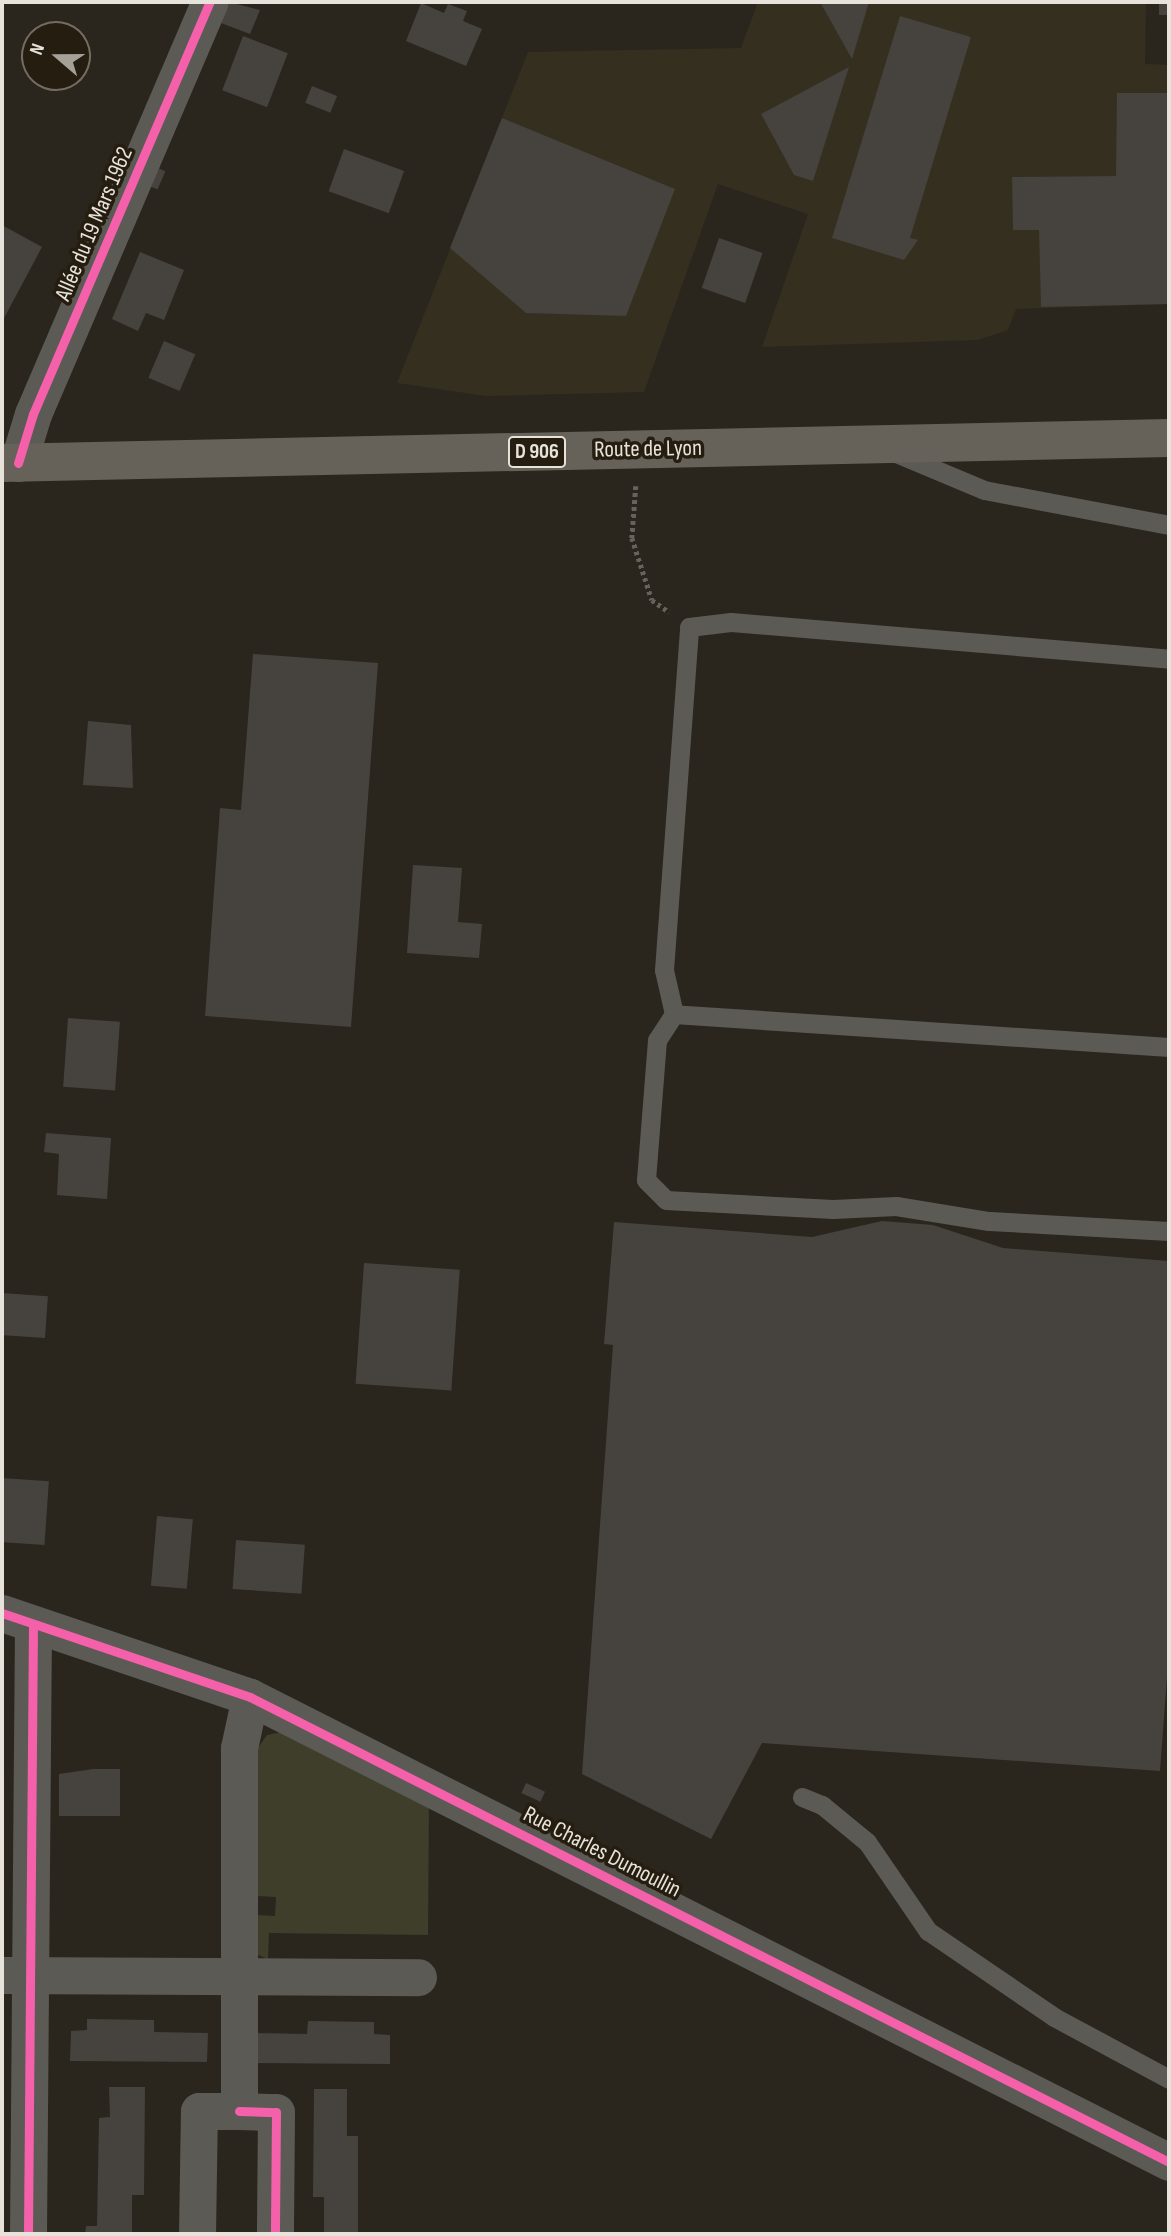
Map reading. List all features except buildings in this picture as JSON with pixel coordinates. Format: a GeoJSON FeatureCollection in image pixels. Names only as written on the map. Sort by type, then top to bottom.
{"type":"FeatureCollection","features":[{"type":"Feature","properties":{"kind":"main road","name":"Route de Lyon"},"geometry":{"type":"LineString","coordinates":[[10,463],[1169,438]]}},
{"type":"Feature","properties":{"kind":"street","name":"Allée du 19 Mars 1962"},"geometry":{"type":"LineString","coordinates":[[10,463],[210,2]]}},
{"type":"Feature","properties":{"kind":"street","name":"Rue Charles Dumoullin"},"geometry":{"type":"LineString","coordinates":[[17,1618],[250,1697],[1169,2162]]}},
{"type":"Feature","properties":{"kind":"street"},"geometry":{"type":"LineString","coordinates":[[17,1618],[16,1975],[28,2234]]}},
{"type":"Feature","properties":{"kind":"street"},"geometry":{"type":"LineString","coordinates":[[239,2111],[239,1748],[250,1697]]}},
{"type":"Feature","properties":{"kind":"street"},"geometry":{"type":"LineString","coordinates":[[16,1975],[418,1977]]}},
{"type":"Feature","properties":{"kind":"street"},"geometry":{"type":"LineString","coordinates":[[197,2234],[199,2111],[276,2112],[275,2234]]}},
{"type":"Feature","properties":{"kind":"lane"},"geometry":{"type":"LineString","coordinates":[[876,444],[984,490],[1169,525]]}},
{"type":"Feature","properties":{"kind":"lane"},"geometry":{"type":"LineString","coordinates":[[1169,659],[731,622],[689,627],[664,970],[674,1014],[657,1040],[646,1180],[654,1194],[811,1209],[915,1207],[989,1221],[1169,1231]]}},
{"type":"Feature","properties":{"kind":"lane"},"geometry":{"type":"LineString","coordinates":[[674,1014],[1169,1047]]}},
{"type":"Feature","properties":{"kind":"lane"},"geometry":{"type":"LineString","coordinates":[[802,1797],[822,1805],[867,1842],[928,1931],[1054,2017],[1169,2079]]}},
{"type":"Feature","properties":{"kind":"path"},"geometry":{"type":"LineString","coordinates":[[639,450],[632,538],[652,600],[689,627]]}},
{"type":"Feature","properties":{"kind":"shaded area"},"geometry":{"type":"Polygon","coordinates":[[[758,2],[1146,2],[1145,64],[1169,65],[1169,304],[1016,309],[1008,330],[978,340],[762,347],[808,214],[718,184],[644,392],[486,396],[397,383],[528,52],[741,48],[758,2]]]}},
{"type":"Feature","properties":{"kind":"green space"},"geometry":{"type":"Polygon","coordinates":[[[287,1731],[429,1801],[428,1935],[269,1933],[268,1959],[258,1955],[256,1915],[275,1916],[276,1897],[258,1896],[255,1752],[267,1735],[287,1731]]]}},
{"type":"Feature","properties":{"kind":"cycle path"},"geometry":{"type":"LineString","coordinates":[[18,463],[33,414],[210,2]]}},
{"type":"Feature","properties":{"kind":"cycle path"},"geometry":{"type":"LineString","coordinates":[[2,1613],[250,1697],[1169,2162]]}},
{"type":"Feature","properties":{"kind":"cycle path"},"geometry":{"type":"LineString","coordinates":[[28,2234],[33,1624]]}},
{"type":"Feature","properties":{"kind":"cycle path"},"geometry":{"type":"LineString","coordinates":[[239,2111],[276,2112],[275,2234]]}}]}
